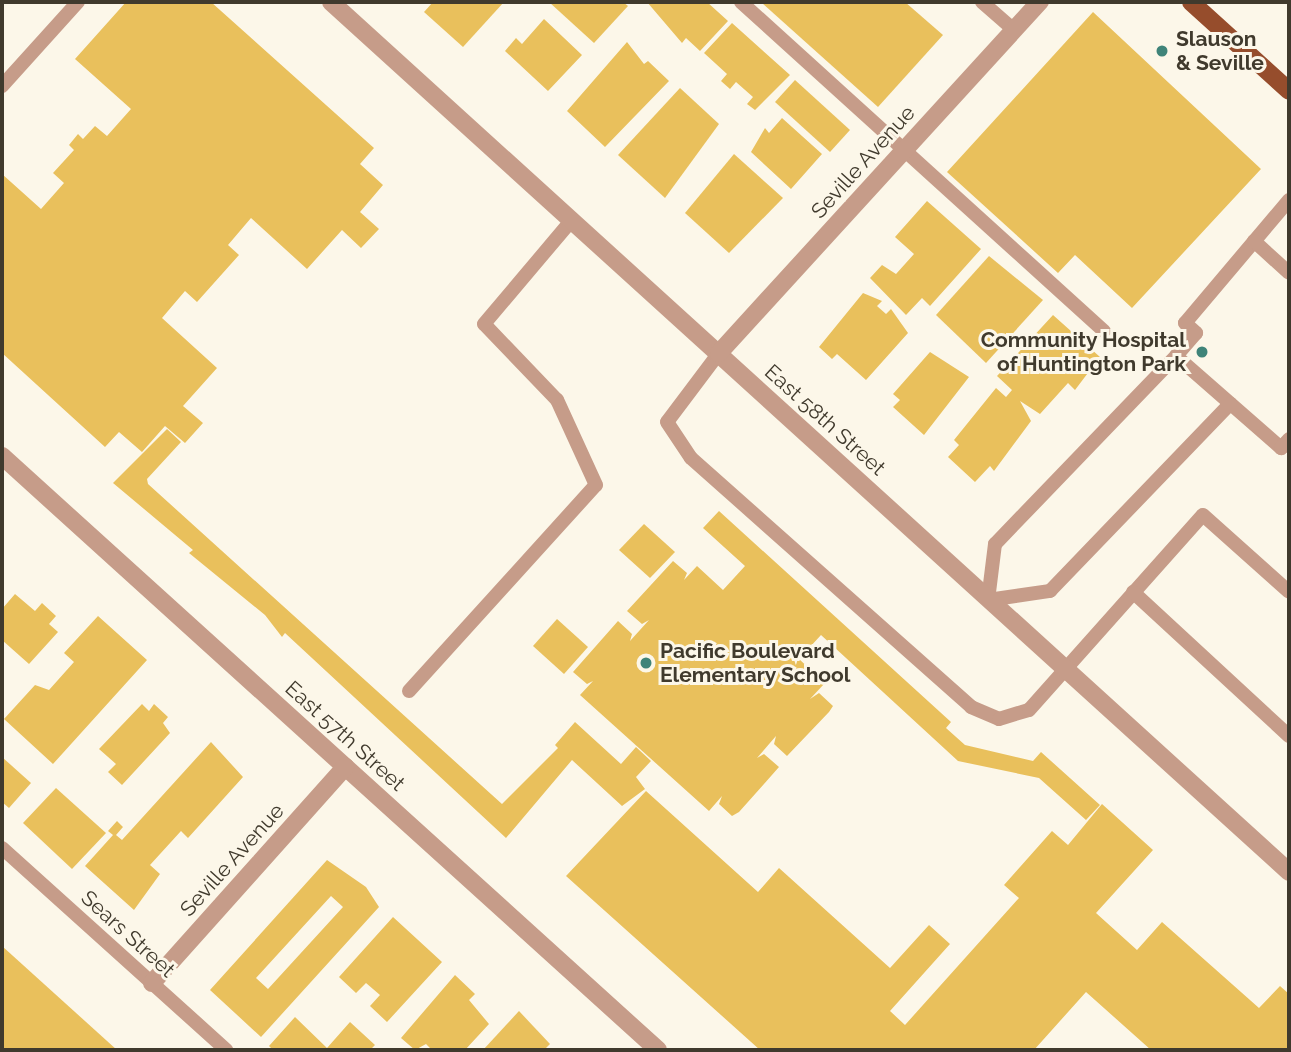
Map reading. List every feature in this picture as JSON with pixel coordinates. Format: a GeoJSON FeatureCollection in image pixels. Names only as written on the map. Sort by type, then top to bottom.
{"type":"FeatureCollection","features":[{"type":"Feature","properties":{"kind":"main road"},"geometry":{"type":"LineString","coordinates":[[1191,2],[1289,92]]}},
{"type":"Feature","properties":{"kind":"street","name":"East 58th Street"},"geometry":{"type":"LineString","coordinates":[[331,2],[1289,872]]}},
{"type":"Feature","properties":{"kind":"street","name":"Seville Avenue"},"geometry":{"type":"LineString","coordinates":[[719,353],[1040,2]]}},
{"type":"Feature","properties":{"kind":"street","name":"East 57th Street"},"geometry":{"type":"LineString","coordinates":[[2,456],[658,1050]]}},
{"type":"Feature","properties":{"kind":"street","name":"Seville Avenue"},"geometry":{"type":"LineString","coordinates":[[152,983],[345,767]]}},
{"type":"Feature","properties":{"kind":"lane"},"geometry":{"type":"LineString","coordinates":[[2,86],[78,2]]}},
{"type":"Feature","properties":{"kind":"lane"},"geometry":{"type":"LineString","coordinates":[[741,2],[1104,331]]}},
{"type":"Feature","properties":{"kind":"lane"},"geometry":{"type":"LineString","coordinates":[[982,2],[1014,30]]}},
{"type":"Feature","properties":{"kind":"lane"},"geometry":{"type":"LineString","coordinates":[[1230,404],[1050,592],[988,600],[995,544],[1177,356],[1196,333],[1185,323],[1289,200]]}},
{"type":"Feature","properties":{"kind":"lane"},"geometry":{"type":"LineString","coordinates":[[409,691],[596,485],[558,400],[484,324],[572,220]]}},
{"type":"Feature","properties":{"kind":"lane"},"geometry":{"type":"LineString","coordinates":[[1254,241],[1289,273]]}},
{"type":"Feature","properties":{"kind":"lane"},"geometry":{"type":"LineString","coordinates":[[719,353],[667,422],[691,458],[971,707],[999,719],[1029,710],[1203,514],[1289,592]]}},
{"type":"Feature","properties":{"kind":"lane"},"geometry":{"type":"LineString","coordinates":[[1177,356],[1281,448],[1289,439]]}},
{"type":"Feature","properties":{"kind":"lane"},"geometry":{"type":"LineString","coordinates":[[1133,592],[1289,736]]}},
{"type":"Feature","properties":{"kind":"lane","name":"Sears Street"},"geometry":{"type":"LineString","coordinates":[[2,848],[226,1050]]}},
{"type":"Feature","properties":{"kind":"building"},"geometry":{"type":"Polygon","coordinates":[[[126,2],[211,2],[374,148],[360,164],[383,185],[360,212],[379,229],[361,248],[342,230],[307,269],[251,218],[228,245],[239,255],[197,302],[185,291],[162,318],[217,368],[183,406],[203,423],[185,443],[165,426],[142,452],[119,432],[105,447],[2,353],[2,174],[41,209],[64,183],[53,173],[74,150],[69,145],[78,134],[83,139],[95,126],[107,136],[131,109],[75,59],[126,2]]]}},
{"type":"Feature","properties":{"kind":"building"},"geometry":{"type":"Polygon","coordinates":[[[433,2],[504,2],[463,47],[424,12],[433,2]]]}},
{"type":"Feature","properties":{"kind":"building"},"geometry":{"type":"Polygon","coordinates":[[[549,2],[623,2],[628,6],[594,43],[549,2]]]}},
{"type":"Feature","properties":{"kind":"building"},"geometry":{"type":"Polygon","coordinates":[[[647,2],[707,2],[728,21],[700,51],[686,38],[682,43],[647,2]]]}},
{"type":"Feature","properties":{"kind":"building"},"geometry":{"type":"Polygon","coordinates":[[[761,2],[905,2],[943,35],[878,107],[761,2]]]}},
{"type":"Feature","properties":{"kind":"building"},"geometry":{"type":"Polygon","coordinates":[[[1093,12],[1261,169],[1132,308],[1075,255],[1058,273],[947,172],[1093,12]]]}},
{"type":"Feature","properties":{"kind":"building"},"geometry":{"type":"Polygon","coordinates":[[[544,19],[582,55],[548,91],[505,51],[516,38],[522,44],[544,19]]]}},
{"type":"Feature","properties":{"kind":"building"},"geometry":{"type":"Polygon","coordinates":[[[732,23],[790,75],[755,110],[747,104],[753,97],[736,82],[730,89],[721,81],[727,74],[704,53],[732,23]]]}},
{"type":"Feature","properties":{"kind":"building"},"geometry":{"type":"Polygon","coordinates":[[[627,42],[644,64],[648,61],[669,81],[605,147],[567,111],[627,42]]]}},
{"type":"Feature","properties":{"kind":"building"},"geometry":{"type":"Polygon","coordinates":[[[795,80],[850,130],[830,152],[775,102],[795,80]]]}},
{"type":"Feature","properties":{"kind":"building"},"geometry":{"type":"Polygon","coordinates":[[[680,88],[719,124],[665,198],[618,155],[680,88]]]}},
{"type":"Feature","properties":{"kind":"building"},"geometry":{"type":"Polygon","coordinates":[[[782,118],[822,154],[791,189],[751,152],[765,128],[769,133],[782,118]]]}},
{"type":"Feature","properties":{"kind":"building"},"geometry":{"type":"Polygon","coordinates":[[[734,154],[783,198],[729,253],[685,213],[734,154]]]}},
{"type":"Feature","properties":{"kind":"building"},"geometry":{"type":"Polygon","coordinates":[[[927,201],[981,249],[930,306],[922,298],[906,315],[870,278],[882,265],[896,274],[914,254],[895,237],[927,201]]]}},
{"type":"Feature","properties":{"kind":"building"},"geometry":{"type":"Polygon","coordinates":[[[989,256],[1043,300],[986,363],[936,315],[989,256]]]}},
{"type":"Feature","properties":{"kind":"building"},"geometry":{"type":"Polygon","coordinates":[[[863,293],[882,301],[877,306],[886,314],[891,309],[908,333],[866,380],[837,354],[832,359],[819,347],[863,293]]]}},
{"type":"Feature","properties":{"kind":"building"},"geometry":{"type":"Polygon","coordinates":[[[1053,315],[1100,357],[1075,390],[1068,383],[1040,414],[1020,401],[1031,421],[994,471],[990,466],[975,482],[948,457],[959,445],[954,440],[996,388],[1006,397],[1012,390],[997,376],[1053,315]]]}},
{"type":"Feature","properties":{"kind":"building"},"geometry":{"type":"Polygon","coordinates":[[[930,352],[969,377],[924,435],[893,407],[900,400],[893,394],[930,352]]]}},
{"type":"Feature","properties":{"kind":"building"},"geometry":{"type":"Polygon","coordinates":[[[167,429],[181,442],[147,479],[148,484],[502,804],[558,748],[555,745],[575,722],[621,764],[636,747],[651,761],[636,777],[645,789],[622,806],[572,760],[506,838],[285,633],[282,637],[265,615],[189,553],[193,550],[113,483],[167,429]]]}},
{"type":"Feature","properties":{"kind":"building"},"geometry":{"type":"Polygon","coordinates":[[[719,511],[951,722],[946,728],[965,745],[1033,761],[1041,752],[1100,805],[1086,820],[1039,778],[958,761],[821,635],[799,659],[825,683],[810,699],[819,693],[833,706],[787,756],[774,744],[776,736],[757,758],[764,754],[779,767],[739,812],[732,816],[719,804],[722,796],[709,811],[580,695],[593,681],[587,684],[573,672],[618,621],[632,634],[630,641],[649,620],[642,624],[627,611],[673,561],[687,573],[684,580],[697,566],[723,590],[745,566],[703,528],[719,511]]]}},
{"type":"Feature","properties":{"kind":"building"},"geometry":{"type":"Polygon","coordinates":[[[644,524],[675,552],[650,578],[619,550],[644,524]]]}},
{"type":"Feature","properties":{"kind":"building"},"geometry":{"type":"Polygon","coordinates":[[[15,594],[35,611],[42,603],[56,616],[49,624],[58,632],[29,664],[2,640],[2,609],[15,594]]]}},
{"type":"Feature","properties":{"kind":"building"},"geometry":{"type":"Polygon","coordinates":[[[98,616],[147,660],[53,764],[4,719],[35,685],[49,690],[74,662],[64,653],[98,616]]]}},
{"type":"Feature","properties":{"kind":"building"},"geometry":{"type":"Polygon","coordinates":[[[557,619],[588,647],[564,674],[533,646],[557,619]]]}},
{"type":"Feature","properties":{"kind":"building"},"geometry":{"type":"Polygon","coordinates":[[[142,704],[149,711],[154,704],[168,717],[163,723],[170,733],[122,785],[108,772],[116,764],[99,749],[142,704]]]}},
{"type":"Feature","properties":{"kind":"building"},"geometry":{"type":"Polygon","coordinates":[[[211,742],[243,777],[188,838],[181,831],[150,865],[160,874],[134,910],[85,866],[113,835],[108,831],[117,821],[123,827],[116,835],[122,840],[211,742]]]}},
{"type":"Feature","properties":{"kind":"building"},"geometry":{"type":"Polygon","coordinates":[[[2,757],[31,783],[9,808],[2,802],[2,757]]]}},
{"type":"Feature","properties":{"kind":"building"},"geometry":{"type":"Polygon","coordinates":[[[56,788],[106,833],[72,869],[23,823],[56,788]]]}},
{"type":"Feature","properties":{"kind":"building"},"geometry":{"type":"Polygon","coordinates":[[[646,791],[758,892],[779,868],[890,968],[929,925],[950,944],[890,1011],[905,1025],[1019,898],[1004,885],[1052,831],[1068,845],[1102,804],[1153,850],[1096,913],[1137,950],[1162,922],[1259,1008],[1280,986],[1289,994],[1289,1050],[1151,1050],[1086,992],[1034,1050],[760,1050],[566,876],[646,791]]]}},
{"type":"Feature","properties":{"kind":"building"},"geometry":{"type":"Polygon","coordinates":[[[327,860],[366,887],[379,907],[261,1037],[210,990],[327,860]],[[331,896],[256,978],[268,989],[343,907],[331,896]]]}},
{"type":"Feature","properties":{"kind":"building"},"geometry":{"type":"Polygon","coordinates":[[[393,917],[442,962],[387,1022],[370,1006],[380,995],[366,983],[356,993],[339,977],[393,917]]]}},
{"type":"Feature","properties":{"kind":"building"},"geometry":{"type":"Polygon","coordinates":[[[2,946],[117,1050],[2,1050],[2,946]]]}},
{"type":"Feature","properties":{"kind":"building"},"geometry":{"type":"Polygon","coordinates":[[[455,975],[475,994],[469,1000],[489,1024],[465,1050],[432,1050],[426,1044],[415,1050],[401,1038],[455,975]]]}},
{"type":"Feature","properties":{"kind":"building"},"geometry":{"type":"Polygon","coordinates":[[[519,1011],[550,1044],[544,1050],[483,1050],[519,1011]]]}},
{"type":"Feature","properties":{"kind":"building"},"geometry":{"type":"Polygon","coordinates":[[[295,1017],[327,1048],[350,1022],[375,1045],[370,1050],[273,1050],[269,1046],[295,1017]]]}},
{"type":"Feature","properties":{"kind":"place","name":"Slauson & Seville"},"geometry":{"type":"Point","coordinates":[1162,51]}},
{"type":"Feature","properties":{"kind":"place","name":"Community Hospital of Huntington Park"},"geometry":{"type":"Point","coordinates":[1202,352]}},
{"type":"Feature","properties":{"kind":"place","name":"Pacific Boulevard Elementary School"},"geometry":{"type":"Point","coordinates":[646,663]}}]}
